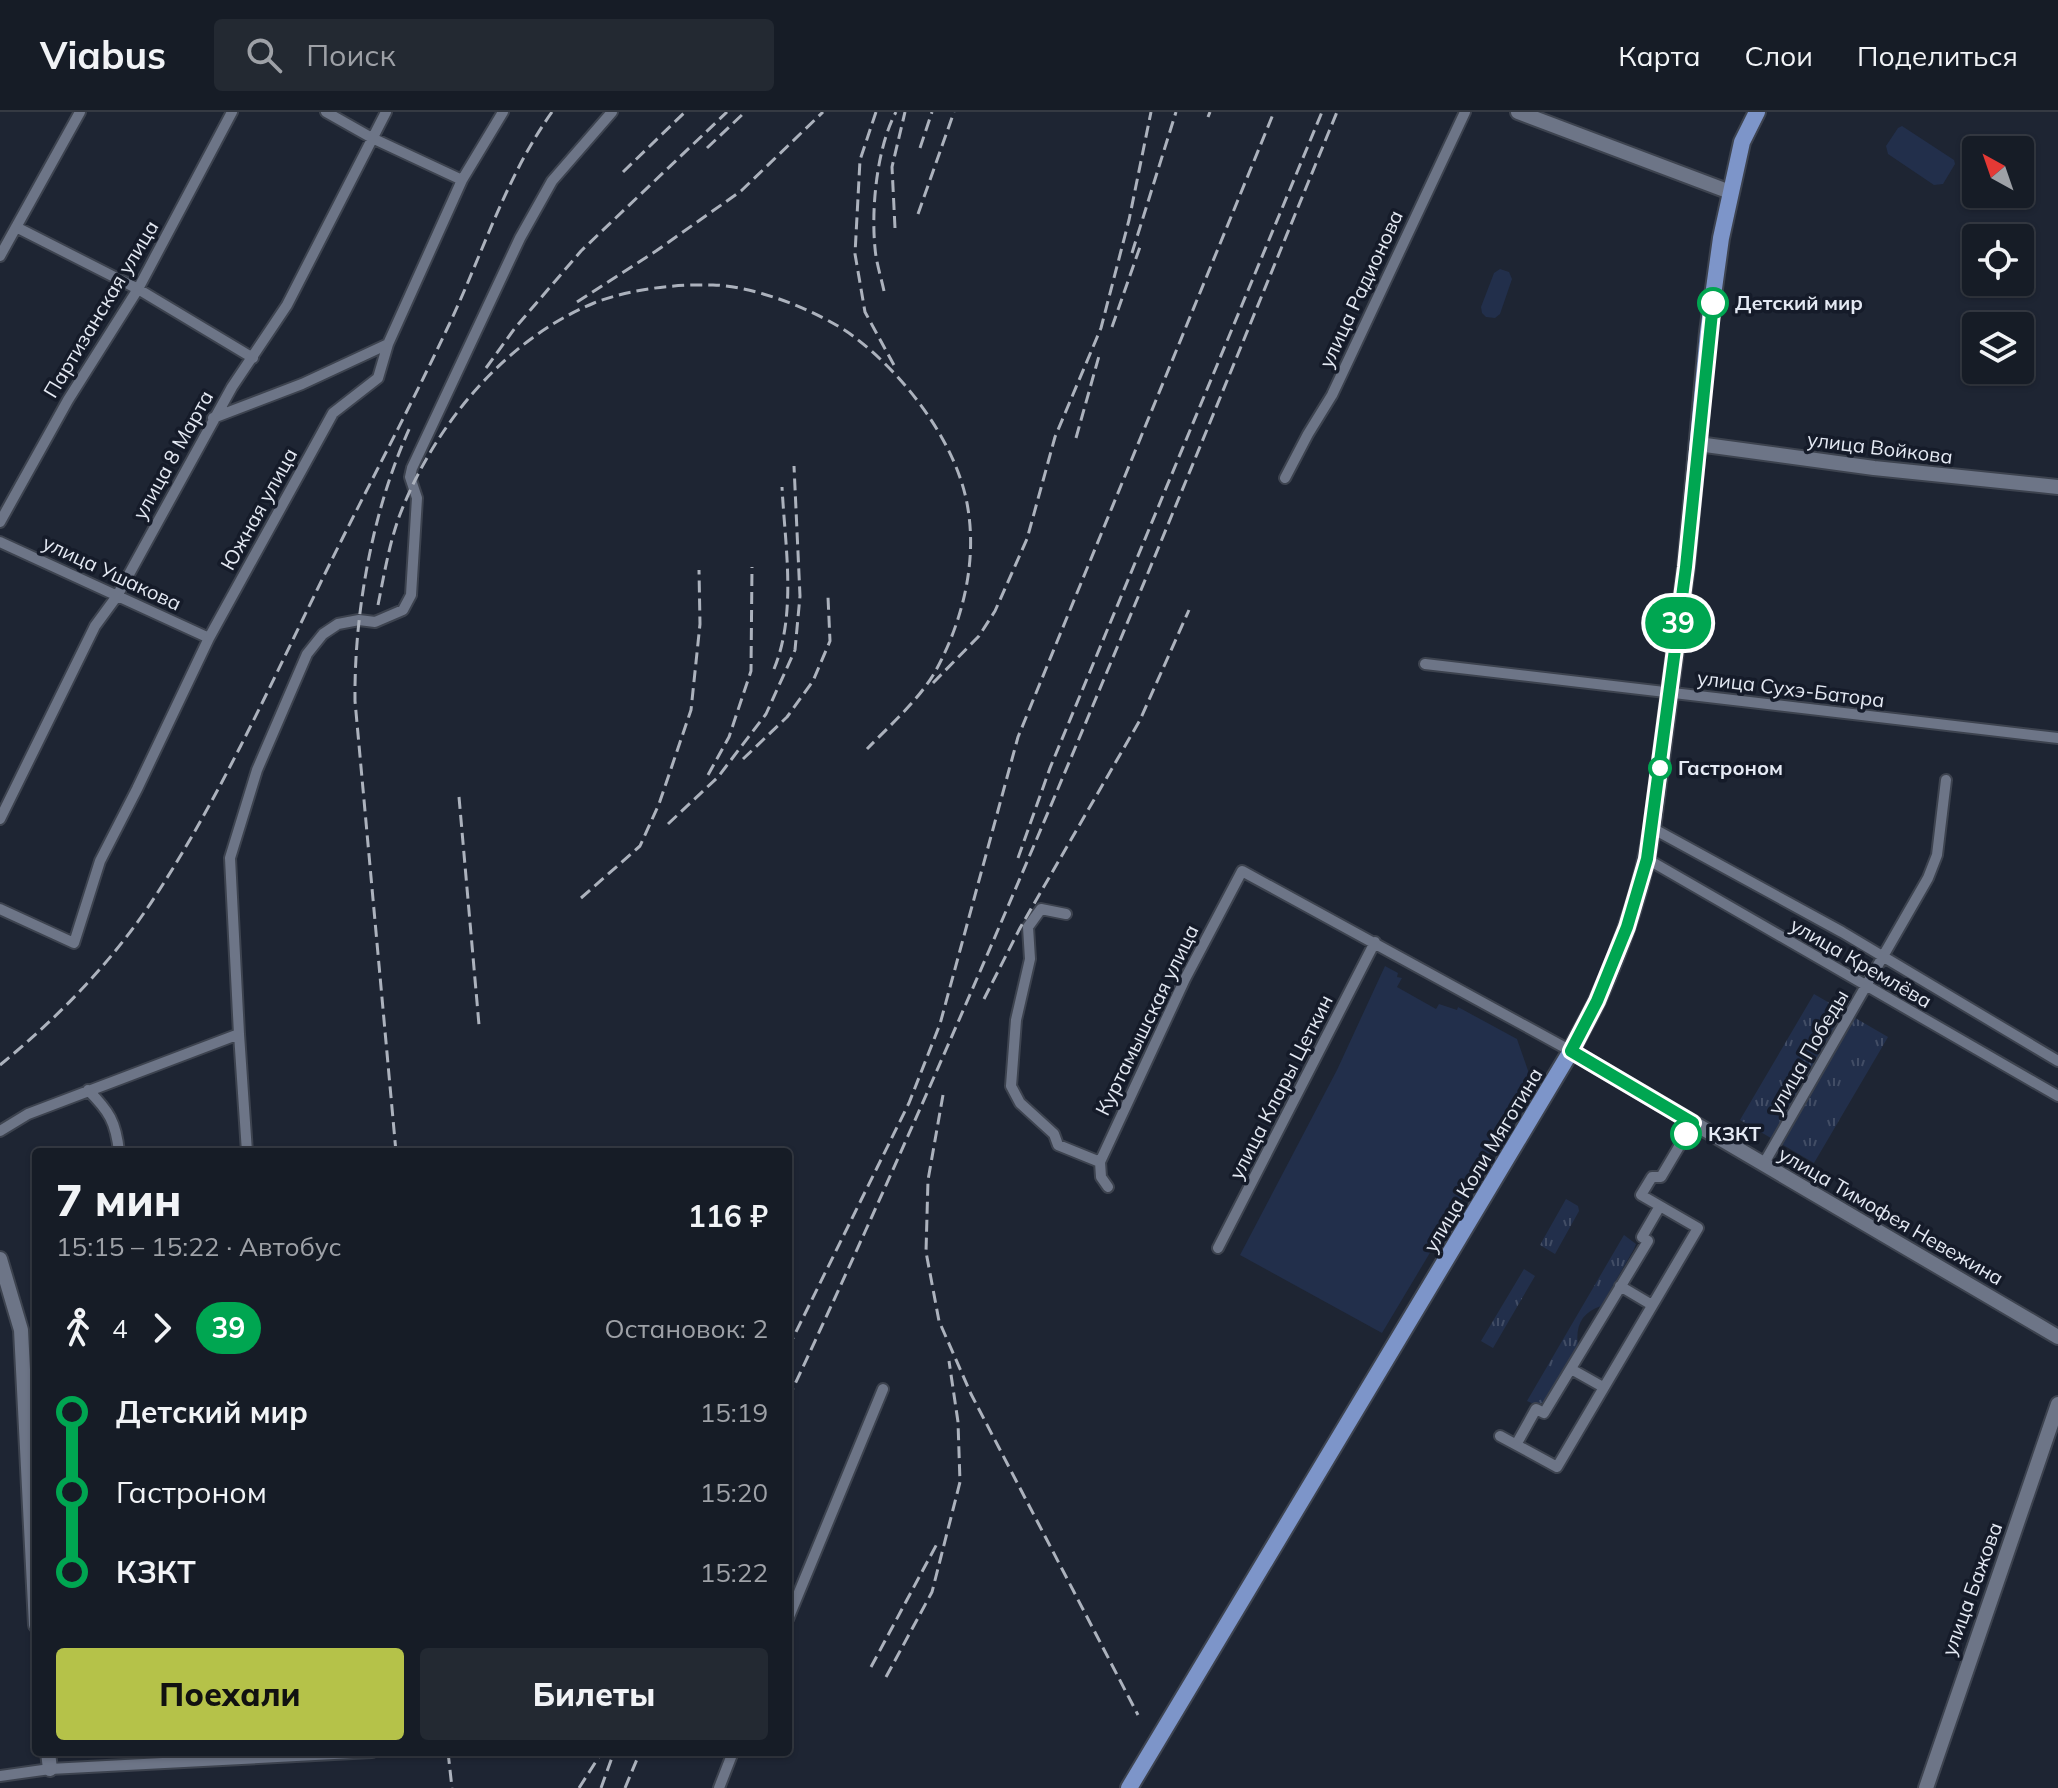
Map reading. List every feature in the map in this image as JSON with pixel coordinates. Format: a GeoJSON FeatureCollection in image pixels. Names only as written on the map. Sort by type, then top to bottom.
{"type":"FeatureCollection","features":[{"type":"Feature","properties":{"kind":"main road","name":"улица Коли Мяготина"},"geometry":{"type":"LineString","coordinates":[[1129,1788],[1571,1051],[1597,1001],[1627,927],[1647,859],[1652,828],[1686,567],[1708,332],[1730,192],[1742,142],[1757,112]]}},
{"type":"Feature","properties":{"kind":"street"},"geometry":{"type":"LineString","coordinates":[[0,256],[80,112]]}},
{"type":"Feature","properties":{"kind":"street","name":"Партизанская улица"},"geometry":{"type":"LineString","coordinates":[[0,522],[61,412],[138,289],[232,112]]}},
{"type":"Feature","properties":{"kind":"street"},"geometry":{"type":"LineString","coordinates":[[326,112],[372,138],[462,180]]}},
{"type":"Feature","properties":{"kind":"street","name":"улица 8 Марта"},"geometry":{"type":"LineString","coordinates":[[0,819],[95,626],[117,596],[213,418],[287,305],[386,112]]}},
{"type":"Feature","properties":{"kind":"street","name":"Южная улица"},"geometry":{"type":"LineString","coordinates":[[0,909],[74,943],[100,861],[209,638],[333,413],[378,378],[388,344],[462,180],[503,112]]}},
{"type":"Feature","properties":{"kind":"street"},"geometry":{"type":"LineString","coordinates":[[247,1148],[230,858],[257,770],[307,654],[323,634],[338,624],[359,620],[375,622],[403,610],[411,595],[417,498],[410,477],[412,468],[526,227],[552,181],[612,112]]}},
{"type":"Feature","properties":{"kind":"street","name":"улица Радионова"},"geometry":{"type":"LineString","coordinates":[[1285,478],[1332,395],[1465,112]]}},
{"type":"Feature","properties":{"kind":"street"},"geometry":{"type":"LineString","coordinates":[[1518,112],[1730,192]]}},
{"type":"Feature","properties":{"kind":"street"},"geometry":{"type":"LineString","coordinates":[[16,227],[138,289],[253,358]]}},
{"type":"Feature","properties":{"kind":"street"},"geometry":{"type":"LineString","coordinates":[[213,418],[302,384],[388,344]]}},
{"type":"Feature","properties":{"kind":"street","name":"улица Войкова"},"geometry":{"type":"LineString","coordinates":[[1698,444],[1845,464],[2058,487]]}},
{"type":"Feature","properties":{"kind":"street","name":"улица Ушакова"},"geometry":{"type":"LineString","coordinates":[[0,542],[209,638]]}},
{"type":"Feature","properties":{"kind":"street","name":"улица Сухэ-Батора"},"geometry":{"type":"LineString","coordinates":[[1425,664],[2058,738]]}},
{"type":"Feature","properties":{"kind":"street","name":"улица Победы"},"geometry":{"type":"LineString","coordinates":[[1763,1165],[1928,878],[1937,855],[1946,780]]}},
{"type":"Feature","properties":{"kind":"street","name":"улица Кремлёва"},"geometry":{"type":"LineString","coordinates":[[1652,828],[1883,957],[2058,1061]]}},
{"type":"Feature","properties":{"kind":"street","name":"улица Кремлёва"},"geometry":{"type":"LineString","coordinates":[[1647,859],[2058,1096]]}},
{"type":"Feature","properties":{"kind":"street","name":"улица Тимофея Невежина"},"geometry":{"type":"LineString","coordinates":[[1242,871],[1571,1051],[2058,1337]]}},
{"type":"Feature","properties":{"kind":"street","name":"Куртамышская улица"},"geometry":{"type":"LineString","coordinates":[[1100,1162],[1185,979],[1242,871]]}},
{"type":"Feature","properties":{"kind":"street"},"geometry":{"type":"LineString","coordinates":[[1066,914],[1041,909],[1028,927],[1030,959],[1016,1020],[1011,1086],[1020,1103],[1054,1134],[1058,1145],[1100,1162],[1101,1177],[1108,1187]]}},
{"type":"Feature","properties":{"kind":"street","name":"улица Клары Цеткин"},"geometry":{"type":"LineString","coordinates":[[1218,1248],[1375,942]]}},
{"type":"Feature","properties":{"kind":"street"},"geometry":{"type":"LineString","coordinates":[[0,1131],[28,1114],[239,1034]]}},
{"type":"Feature","properties":{"kind":"street"},"geometry":{"type":"LineString","coordinates":[[88,1090],[110,1113],[119,1148]]}},
{"type":"Feature","properties":{"kind":"street"},"geometry":{"type":"LineString","coordinates":[[1500,1436],[1557,1467],[1698,1228],[1641,1195],[1652,1177],[1661,1177],[1693,1123]]}},
{"type":"Feature","properties":{"kind":"street"},"geometry":{"type":"LineString","coordinates":[[1517,1443],[1536,1409],[1544,1413],[1571,1369],[1648,1241],[1642,1237],[1660,1206]]}},
{"type":"Feature","properties":{"kind":"street"},"geometry":{"type":"LineString","coordinates":[[0,1259],[21,1330],[32,1435]]}},
{"type":"Feature","properties":{"kind":"street"},"geometry":{"type":"LineString","coordinates":[[1620,1286],[1652,1305]]}},
{"type":"Feature","properties":{"kind":"street"},"geometry":{"type":"LineString","coordinates":[[1571,1369],[1603,1387]]}},
{"type":"Feature","properties":{"kind":"street"},"geometry":{"type":"LineString","coordinates":[[792,1609],[883,1389]]}},
{"type":"Feature","properties":{"kind":"street","name":"улица Бажова"},"geometry":{"type":"LineString","coordinates":[[1926,1788],[2058,1404]]}},
{"type":"Feature","properties":{"kind":"street"},"geometry":{"type":"LineString","coordinates":[[48,1756],[50,1769]]}},
{"type":"Feature","properties":{"kind":"street"},"geometry":{"type":"LineString","coordinates":[[169,1756],[169,1764]]}},
{"type":"Feature","properties":{"kind":"street"},"geometry":{"type":"LineString","coordinates":[[0,1776],[50,1769],[261,1756]]}},
{"type":"Feature","properties":{"kind":"street"},"geometry":{"type":"LineString","coordinates":[[719,1788],[731,1756]]}},
{"type":"Feature","properties":{"kind":"green space"},"geometry":{"type":"Polygon","coordinates":[[[1902,126],[1954,160],[1955,164],[1943,184],[1934,185],[1888,154],[1886,146],[1902,126]]]}},
{"type":"Feature","properties":{"kind":"green space"},"geometry":{"type":"Polygon","coordinates":[[[1500,269],[1509,272],[1512,279],[1500,314],[1495,318],[1486,317],[1481,307],[1494,273],[1500,269]]]}},
{"type":"Feature","properties":{"kind":"green space"},"geometry":{"type":"Polygon","coordinates":[[[1385,966],[1402,978],[1397,987],[1436,1009],[1439,1004],[1457,1010],[1458,1007],[1517,1039],[1532,1082],[1382,1333],[1240,1255],[1337,1070],[1385,966]]]}},
{"type":"Feature","properties":{"kind":"green space"},"geometry":{"type":"Polygon","coordinates":[[[1814,994],[1888,1037],[1814,1163],[1740,1120],[1814,994]]]}},
{"type":"Feature","properties":{"kind":"green space"},"geometry":{"type":"Polygon","coordinates":[[[1566,1199],[1578,1206],[1579,1211],[1555,1254],[1540,1245],[1566,1199]]]}},
{"type":"Feature","properties":{"kind":"green space"},"geometry":{"type":"Polygon","coordinates":[[[1624,1235],[1636,1244],[1634,1249],[1601,1306],[1581,1321],[1578,1346],[1546,1402],[1536,1405],[1527,1401],[1624,1235]]]}},
{"type":"Feature","properties":{"kind":"green space"},"geometry":{"type":"Polygon","coordinates":[[[1524,1269],[1535,1276],[1493,1348],[1481,1341],[1524,1269]]]}},
{"type":"Feature","properties":{"kind":"railway"},"geometry":{"type":"LineString","coordinates":[[0,1065],[44,1027],[105,963],[142,916],[181,856],[242,742],[431,362],[507,190],[552,112]]}},
{"type":"Feature","properties":{"kind":"railway"},"geometry":{"type":"LineString","coordinates":[[623,172],[685,112]]}},
{"type":"Feature","properties":{"kind":"railway"},"geometry":{"type":"LineString","coordinates":[[486,368],[515,328],[581,251],[727,112]]}},
{"type":"Feature","properties":{"kind":"railway"},"geometry":{"type":"LineString","coordinates":[[707,148],[745,112]]}},
{"type":"Feature","properties":{"kind":"railway"},"geometry":{"type":"LineString","coordinates":[[577,302],[741,191],[823,112]]}},
{"type":"Feature","properties":{"kind":"railway"},"geometry":{"type":"LineString","coordinates":[[876,112],[860,160],[855,254],[865,312],[895,367]]}},
{"type":"Feature","properties":{"kind":"railway"},"geometry":{"type":"LineString","coordinates":[[884,291],[875,248],[875,197],[884,142],[896,112]]}},
{"type":"Feature","properties":{"kind":"railway"},"geometry":{"type":"LineString","coordinates":[[895,228],[892,167],[905,112]]}},
{"type":"Feature","properties":{"kind":"railway"},"geometry":{"type":"LineString","coordinates":[[920,148],[932,112]]}},
{"type":"Feature","properties":{"kind":"railway"},"geometry":{"type":"LineString","coordinates":[[918,214],[954,112]]}},
{"type":"Feature","properties":{"kind":"railway"},"geometry":{"type":"LineString","coordinates":[[933,683],[979,636],[995,611],[1027,539],[1055,437],[1101,328],[1129,220],[1151,112]]}},
{"type":"Feature","properties":{"kind":"railway"},"geometry":{"type":"LineString","coordinates":[[1132,253],[1176,112]]}},
{"type":"Feature","properties":{"kind":"railway"},"geometry":{"type":"LineString","coordinates":[[1208,117],[1210,112]]}},
{"type":"Feature","properties":{"kind":"railway"},"geometry":{"type":"LineString","coordinates":[[792,1340],[909,1103],[940,1024],[1018,737],[1274,112]]}},
{"type":"Feature","properties":{"kind":"railway"},"geometry":{"type":"LineString","coordinates":[[1018,858],[1050,768],[1322,112]]}},
{"type":"Feature","properties":{"kind":"railway"},"geometry":{"type":"LineString","coordinates":[[792,1390],[1002,920],[1337,112]]}},
{"type":"Feature","properties":{"kind":"railway"},"geometry":{"type":"LineString","coordinates":[[1112,327],[1141,244]]}},
{"type":"Feature","properties":{"kind":"railway"},"geometry":{"type":"LineString","coordinates":[[378,605],[399,517],[431,451],[476,390],[530,339],[594,303],[637,291],[713,285],[767,295],[805,309],[839,327],[892,370],[941,436],[953,460],[968,509],[969,572],[953,634],[928,683],[867,749]]}},
{"type":"Feature","properties":{"kind":"railway"},"geometry":{"type":"LineString","coordinates":[[1076,438],[1099,356]]}},
{"type":"Feature","properties":{"kind":"railway"},"geometry":{"type":"LineString","coordinates":[[396,1148],[355,701],[358,631],[368,560],[386,490],[411,425]]}},
{"type":"Feature","properties":{"kind":"railway"},"geometry":{"type":"LineString","coordinates":[[668,824],[718,777],[766,714],[795,650],[800,596],[794,466]]}},
{"type":"Feature","properties":{"kind":"railway"},"geometry":{"type":"LineString","coordinates":[[774,669],[781,648],[787,602],[782,487]]}},
{"type":"Feature","properties":{"kind":"railway"},"geometry":{"type":"LineString","coordinates":[[708,775],[729,737],[751,671],[752,567]]}},
{"type":"Feature","properties":{"kind":"railway"},"geometry":{"type":"LineString","coordinates":[[581,898],[640,846],[659,804],[691,710],[700,624],[699,570]]}},
{"type":"Feature","properties":{"kind":"railway"},"geometry":{"type":"LineString","coordinates":[[743,759],[787,717],[813,681],[830,641],[828,597]]}},
{"type":"Feature","properties":{"kind":"railway"},"geometry":{"type":"LineString","coordinates":[[984,999],[1020,928],[1140,720],[1189,610]]}},
{"type":"Feature","properties":{"kind":"railway"},"geometry":{"type":"LineString","coordinates":[[459,797],[479,1025]]}},
{"type":"Feature","properties":{"kind":"railway"},"geometry":{"type":"LineString","coordinates":[[943,1095],[928,1180],[926,1252],[939,1321],[971,1394],[1138,1715]]}},
{"type":"Feature","properties":{"kind":"railway"},"geometry":{"type":"LineString","coordinates":[[886,1677],[932,1592],[960,1482],[958,1422],[949,1361]]}},
{"type":"Feature","properties":{"kind":"railway"},"geometry":{"type":"LineString","coordinates":[[871,1667],[939,1540]]}},
{"type":"Feature","properties":{"kind":"railway"},"geometry":{"type":"LineString","coordinates":[[448,1756],[452,1788]]}},
{"type":"Feature","properties":{"kind":"railway"},"geometry":{"type":"LineString","coordinates":[[579,1788],[599,1756]]}},
{"type":"Feature","properties":{"kind":"railway"},"geometry":{"type":"LineString","coordinates":[[601,1788],[613,1756]]}},
{"type":"Feature","properties":{"kind":"railway"},"geometry":{"type":"LineString","coordinates":[[625,1788],[638,1756]]}},
{"type":"Feature","properties":{"kind":"bus line","name":"39"},"geometry":{"type":"LineString","coordinates":[[1686,1134],[1693,1123],[1571,1051],[1597,1001],[1627,927],[1647,859],[1686,567],[1713,303]]}},
{"type":"Feature","properties":{"kind":"place","name":"Детский мир"},"geometry":{"type":"Point","coordinates":[1713,303]}},
{"type":"Feature","properties":{"kind":"place","name":"Гастроном"},"geometry":{"type":"Point","coordinates":[1660,768]}},
{"type":"Feature","properties":{"kind":"place","name":"КЗКТ"},"geometry":{"type":"Point","coordinates":[1686,1134]}}]}
